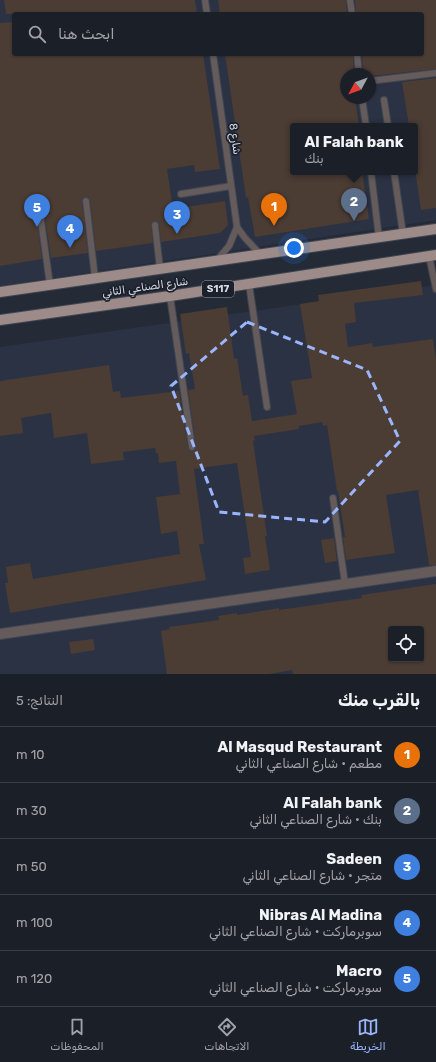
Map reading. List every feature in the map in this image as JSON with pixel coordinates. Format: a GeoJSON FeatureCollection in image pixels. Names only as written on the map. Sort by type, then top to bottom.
{"type":"FeatureCollection","features":[{"type":"Feature","properties":{"kind":"main road","name":"شارع الصناعي الثاني"},"geometry":{"type":"LineString","coordinates":[[0,292],[436,229]]}},
{"type":"Feature","properties":{"kind":"main road","name":"شارع الصناعي الثاني"},"geometry":{"type":"LineString","coordinates":[[0,320],[170,296],[433,255]]}},
{"type":"Feature","properties":{"kind":"street"},"geometry":{"type":"LineString","coordinates":[[0,634],[436,571]]}},
{"type":"Feature","properties":{"kind":"lane"},"geometry":{"type":"LineString","coordinates":[[205,0],[207,12]]}},
{"type":"Feature","properties":{"kind":"lane"},"geometry":{"type":"LineString","coordinates":[[350,0],[352,12]]}},
{"type":"Feature","properties":{"kind":"lane","name":"شارع 8"},"geometry":{"type":"LineString","coordinates":[[213,56],[237,228]]}},
{"type":"Feature","properties":{"kind":"lane"},"geometry":{"type":"LineString","coordinates":[[357,56],[358,68]]}},
{"type":"Feature","properties":{"kind":"lane"},"geometry":{"type":"LineString","coordinates":[[376,80],[436,73]]}},
{"type":"Feature","properties":{"kind":"lane"},"geometry":{"type":"LineString","coordinates":[[384,100],[388,123]]}},
{"type":"Feature","properties":{"kind":"lane"},"geometry":{"type":"LineString","coordinates":[[363,104],[366,123]]}},
{"type":"Feature","properties":{"kind":"lane"},"geometry":{"type":"LineString","coordinates":[[371,175],[379,238]]}},
{"type":"Feature","properties":{"kind":"lane"},"geometry":{"type":"LineString","coordinates":[[394,175],[403,234]]}},
{"type":"Feature","properties":{"kind":"lane"},"geometry":{"type":"LineString","coordinates":[[181,194],[231,186]]}},
{"type":"Feature","properties":{"kind":"lane"},"geometry":{"type":"LineString","coordinates":[[86,201],[95,278]]}},
{"type":"Feature","properties":{"kind":"lane"},"geometry":{"type":"LineString","coordinates":[[39,206],[50,285]]}},
{"type":"Feature","properties":{"kind":"lane"},"geometry":{"type":"LineString","coordinates":[[155,226],[160,269]]}},
{"type":"Feature","properties":{"kind":"lane"},"geometry":{"type":"LineString","coordinates":[[237,228],[244,238],[262,255]]}},
{"type":"Feature","properties":{"kind":"lane"},"geometry":{"type":"LineString","coordinates":[[216,262],[229,246],[237,228]]}},
{"type":"Feature","properties":{"kind":"lane"},"geometry":{"type":"LineString","coordinates":[[433,255],[436,288]]}},
{"type":"Feature","properties":{"kind":"lane"},"geometry":{"type":"LineString","coordinates":[[249,284],[268,407]]}},
{"type":"Feature","properties":{"kind":"lane"},"geometry":{"type":"LineString","coordinates":[[170,296],[192,447]]}},
{"type":"Feature","properties":{"kind":"lane"},"geometry":{"type":"LineString","coordinates":[[333,498],[345,584]]}},
{"type":"Feature","properties":{"kind":"highlighted area"},"geometry":{"type":"Polygon","coordinates":[[[247,322],[367,370],[400,441],[325,522],[219,512],[171,386],[247,322]]]}},
{"type":"Feature","properties":{"kind":"shaded area"},"geometry":{"type":"Polygon","coordinates":[[[0,0],[436,0],[436,220],[0,286],[0,0]]]}},
{"type":"Feature","properties":{"kind":"shaded area"},"geometry":{"type":"Polygon","coordinates":[[[436,285],[436,674],[0,674],[0,347],[436,285]]]}},
{"type":"Feature","properties":{"kind":"building"},"geometry":{"type":"Polygon","coordinates":[[[4,0],[195,0],[197,12],[12,12],[12,14],[6,14],[4,0]]]}},
{"type":"Feature","properties":{"kind":"building"},"geometry":{"type":"Polygon","coordinates":[[[218,0],[346,0],[347,12],[220,12],[218,0]]]}},
{"type":"Feature","properties":{"kind":"building"},"geometry":{"type":"Polygon","coordinates":[[[355,0],[436,0],[436,69],[376,75],[376,68],[363,68],[362,56],[424,56],[424,12],[356,12],[355,0]]]}},
{"type":"Feature","properties":{"kind":"building"},"geometry":{"type":"Polygon","coordinates":[[[12,22],[12,56],[203,56],[220,169],[195,172],[194,165],[167,169],[173,209],[225,201],[228,225],[220,233],[161,242],[159,224],[157,221],[154,221],[151,225],[153,243],[96,251],[90,200],[88,197],[85,197],[82,199],[82,202],[88,253],[51,258],[43,205],[41,202],[38,202],[35,204],[35,207],[42,259],[0,266],[0,23],[12,22]]]}},
{"type":"Feature","properties":{"kind":"building"},"geometry":{"type":"Polygon","coordinates":[[[225,56],[353,56],[354,68],[340,68],[340,104],[356,104],[359,123],[290,123],[290,175],[362,175],[369,219],[255,237],[248,197],[246,198],[225,56]]]}},
{"type":"Feature","properties":{"kind":"building"},"geometry":{"type":"Polygon","coordinates":[[[436,78],[436,208],[421,210],[416,175],[418,175],[418,123],[409,123],[402,82],[436,78]]]}},
{"type":"Feature","properties":{"kind":"building"},"geometry":{"type":"Polygon","coordinates":[[[421,281],[423,295],[354,303],[356,322],[345,324],[348,347],[372,343],[373,347],[433,339],[436,360],[436,565],[429,565],[418,490],[386,495],[395,553],[346,560],[343,537],[345,537],[327,425],[323,426],[322,422],[299,426],[299,429],[254,436],[255,440],[253,441],[267,536],[265,536],[270,570],[245,574],[243,558],[251,557],[237,463],[194,469],[204,544],[199,544],[206,580],[10,613],[5,583],[8,583],[6,567],[30,563],[33,579],[180,554],[177,531],[161,534],[156,497],[180,494],[176,461],[159,463],[158,453],[156,453],[155,448],[123,452],[124,460],[91,464],[87,433],[54,438],[51,413],[21,418],[23,433],[0,436],[0,381],[109,365],[113,392],[120,391],[121,398],[179,391],[188,448],[190,451],[193,451],[196,449],[196,446],[188,390],[195,389],[189,353],[186,354],[180,314],[227,307],[234,359],[237,358],[243,396],[248,395],[252,421],[297,414],[291,381],[312,378],[300,304],[319,301],[318,295],[421,281]]]}},
{"type":"Feature","properties":{"kind":"building"},"geometry":{"type":"Polygon","coordinates":[[[334,538],[337,561],[325,563],[321,540],[334,538]]]}},
{"type":"Feature","properties":{"kind":"building"},"geometry":{"type":"Polygon","coordinates":[[[436,584],[436,674],[293,674],[292,670],[269,674],[167,674],[161,631],[170,629],[169,627],[219,620],[218,616],[237,613],[237,615],[279,608],[279,610],[362,598],[361,595],[436,584]]]}},
{"type":"Feature","properties":{"kind":"building"},"geometry":{"type":"Polygon","coordinates":[[[93,639],[95,650],[71,654],[69,642],[93,639]]]}},
{"type":"Feature","properties":{"kind":"place","name":"Al Falah bank"},"geometry":{"type":"Point","coordinates":[354,221]}},
{"type":"Feature","properties":{"kind":"place","name":"Al Masqud Restaurant"},"geometry":{"type":"Point","coordinates":[274,226]}},
{"type":"Feature","properties":{"kind":"place","name":"Macro"},"geometry":{"type":"Point","coordinates":[37,227]}},
{"type":"Feature","properties":{"kind":"place","name":"Sadeen"},"geometry":{"type":"Point","coordinates":[177,234]}},
{"type":"Feature","properties":{"kind":"place","name":"Nibras Al Madina"},"geometry":{"type":"Point","coordinates":[70,248]}}]}
